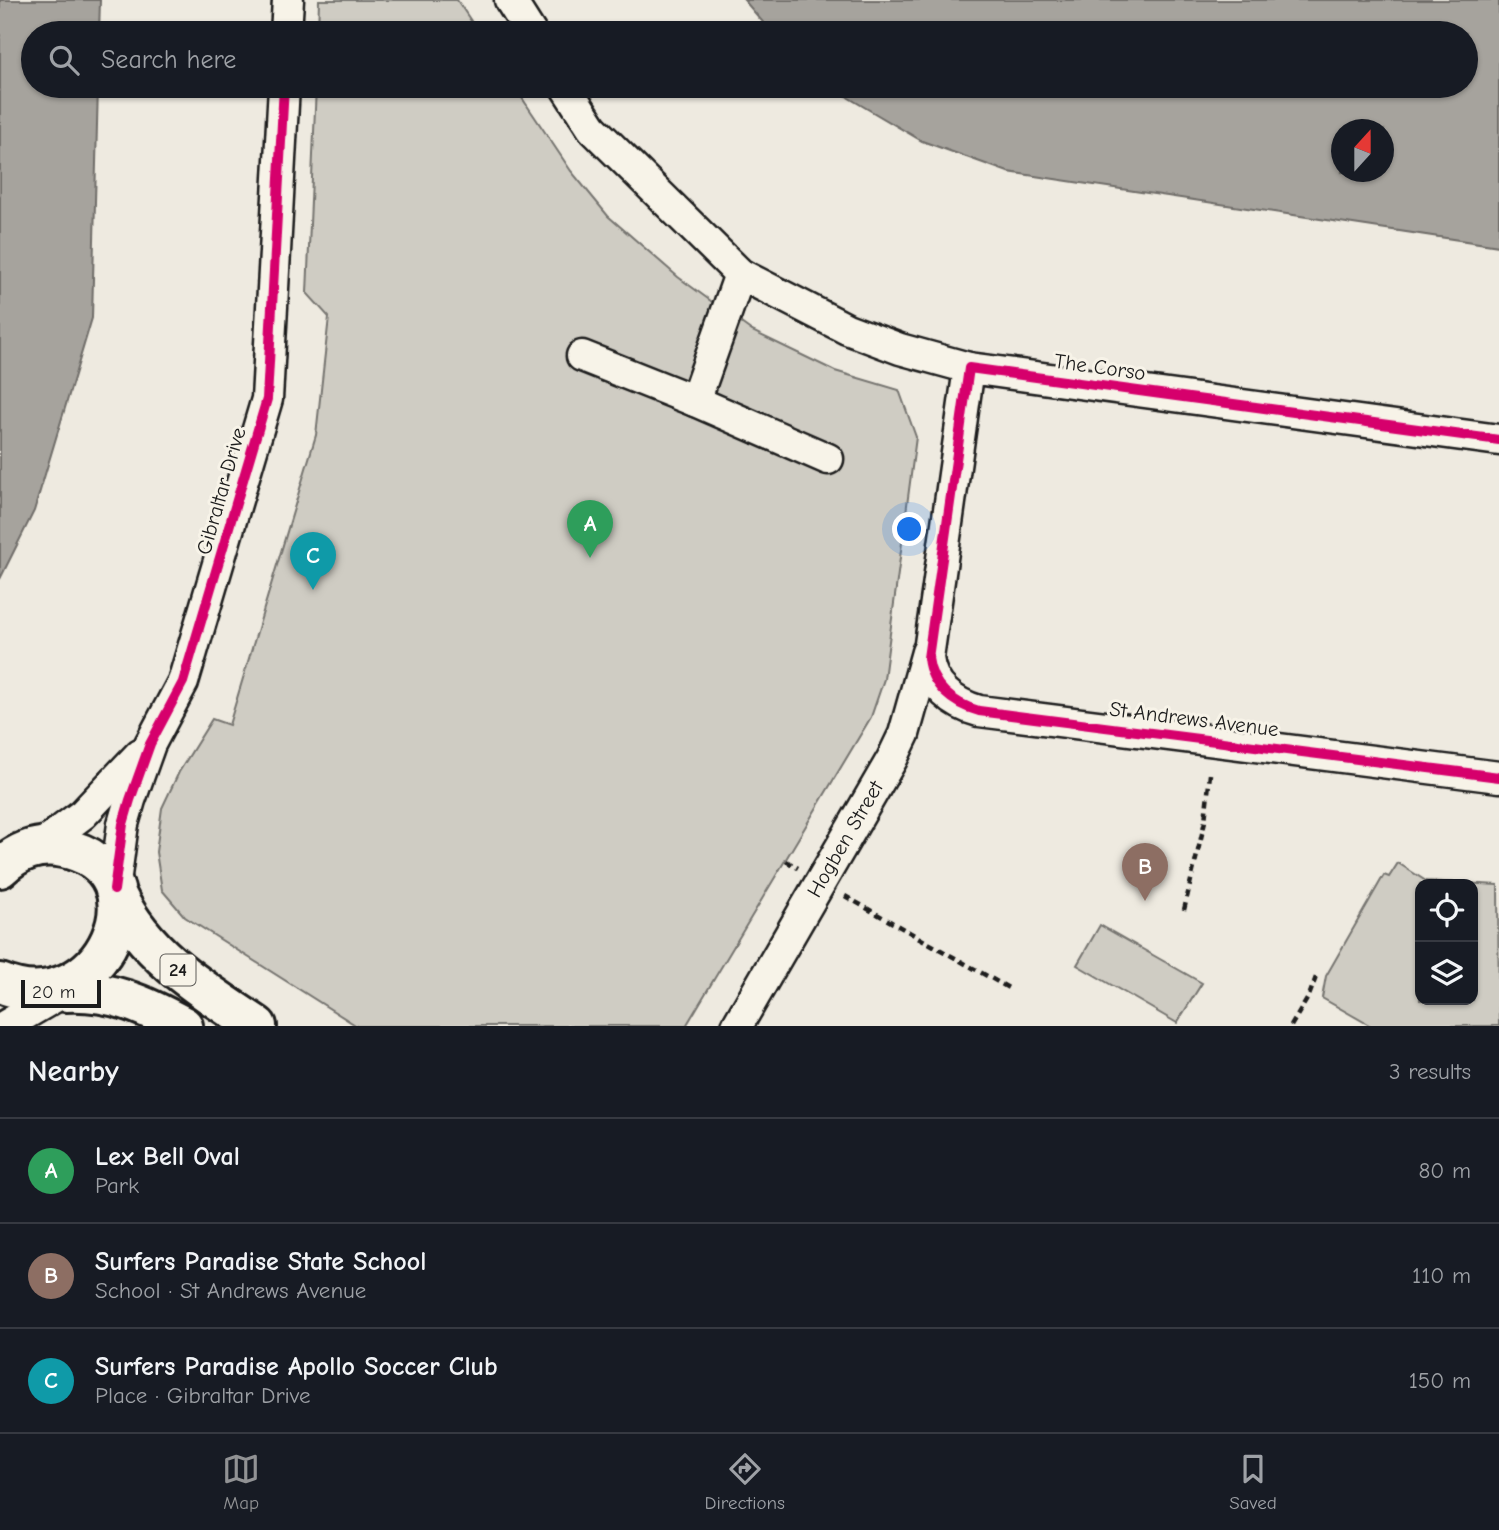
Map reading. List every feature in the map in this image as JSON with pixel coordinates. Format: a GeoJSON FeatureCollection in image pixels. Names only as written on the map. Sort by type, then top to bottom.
{"type":"FeatureCollection","features":[{"type":"Feature","properties":{"kind":"main road"},"geometry":{"type":"LineString","coordinates":[[0,868],[24,847]]}},
{"type":"Feature","properties":{"kind":"main road","name":"24"},"geometry":{"type":"LineString","coordinates":[[24,847],[59,847],[84,855],[100,869],[127,916],[155,950],[198,986],[257,1026]]}},
{"type":"Feature","properties":{"kind":"main road"},"geometry":{"type":"LineString","coordinates":[[62,994],[94,972],[111,948],[118,922],[116,893]]}},
{"type":"Feature","properties":{"kind":"main road","name":"24"},"geometry":{"type":"LineString","coordinates":[[0,983],[36,996],[90,991],[129,999],[183,1026]]}},
{"type":"Feature","properties":{"kind":"street"},"geometry":{"type":"LineString","coordinates":[[287,21],[288,0]]}},
{"type":"Feature","properties":{"kind":"street"},"geometry":{"type":"LineString","coordinates":[[510,0],[523,21]]}},
{"type":"Feature","properties":{"kind":"street","name":"Gibraltar Drive"},"geometry":{"type":"LineString","coordinates":[[24,847],[83,814],[150,744],[171,710],[183,682],[267,399],[283,98]]}},
{"type":"Feature","properties":{"kind":"street","name":"The Corso"},"geometry":{"type":"LineString","coordinates":[[573,98],[592,128],[740,274],[847,328],[900,349],[969,368],[1499,440]]}},
{"type":"Feature","properties":{"kind":"street"},"geometry":{"type":"LineString","coordinates":[[695,401],[740,274]]}},
{"type":"Feature","properties":{"kind":"street"},"geometry":{"type":"LineString","coordinates":[[582,356],[695,401],[828,459]]}},
{"type":"Feature","properties":{"kind":"street"},"geometry":{"type":"LineString","coordinates":[[930,641],[969,368]]}},
{"type":"Feature","properties":{"kind":"street","name":"St Andrews Avenue"},"geometry":{"type":"LineString","coordinates":[[930,641],[929,665],[935,681],[956,702],[979,711],[1499,777]]}},
{"type":"Feature","properties":{"kind":"street","name":"Hogben Street"},"geometry":{"type":"LineString","coordinates":[[737,1026],[904,734],[930,641]]}},
{"type":"Feature","properties":{"kind":"street","name":"Gibraltar Drive"},"geometry":{"type":"LineString","coordinates":[[116,893],[123,824],[150,744]]}},
{"type":"Feature","properties":{"kind":"street"},"geometry":{"type":"LineString","coordinates":[[5,1026],[62,994]]}},
{"type":"Feature","properties":{"kind":"path"},"geometry":{"type":"LineString","coordinates":[[1184,911],[1205,821],[1210,774]]}},
{"type":"Feature","properties":{"kind":"path"},"geometry":{"type":"LineString","coordinates":[[786,861],[1012,990]]}},
{"type":"Feature","properties":{"kind":"path"},"geometry":{"type":"LineString","coordinates":[[1291,1026],[1309,996],[1315,976]]}},
{"type":"Feature","properties":{"kind":"shaded area"},"geometry":{"type":"Polygon","coordinates":[[[0,0],[100,0],[99,21],[21,21],[21,98],[98,98],[92,318],[34,511],[0,579],[0,0]]]}},
{"type":"Feature","properties":{"kind":"shaded area"},"geometry":{"type":"Polygon","coordinates":[[[319,0],[457,0],[471,21],[318,21],[319,0]]]}},
{"type":"Feature","properties":{"kind":"shaded area"},"geometry":{"type":"Polygon","coordinates":[[[744,0],[1499,0],[1499,246],[1008,172],[922,141],[849,98],[1478,98],[1478,21],[762,21],[744,0]]]}},
{"type":"Feature","properties":{"kind":"shaded area"},"geometry":{"type":"Polygon","coordinates":[[[315,98],[522,98],[571,171],[608,216],[678,277],[752,331],[835,371],[899,390],[916,437],[884,679],[871,717],[686,1026],[357,1026],[185,917],[162,890],[156,852],[162,808],[179,772],[212,719],[229,725],[316,435],[329,317],[307,293],[315,98]]]}},
{"type":"Feature","properties":{"kind":"shaded area"},"geometry":{"type":"Polygon","coordinates":[[[1398,863],[1423,879],[1415,879],[1415,1005],[1478,1005],[1478,884],[1498,885],[1499,1026],[1371,1026],[1322,998],[1326,976],[1384,875],[1389,877],[1398,863]]]}},
{"type":"Feature","properties":{"kind":"shaded area"},"geometry":{"type":"Polygon","coordinates":[[[1100,925],[1202,983],[1177,1023],[1077,965],[1100,925]]]}},
{"type":"Feature","properties":{"kind":"cycle path"},"geometry":{"type":"LineString","coordinates":[[114,890],[123,824],[130,800],[150,744],[183,682],[267,399],[283,98]]}},
{"type":"Feature","properties":{"kind":"cycle path"},"geometry":{"type":"LineString","coordinates":[[1499,440],[969,368],[928,658],[934,677],[945,692],[960,704],[979,711],[1499,777]]}},
{"type":"Feature","properties":{"kind":"place","name":"Lex Bell Oval"},"geometry":{"type":"Point","coordinates":[590,558]}},
{"type":"Feature","properties":{"kind":"place","name":"Surfers Paradise Apollo Soccer Club"},"geometry":{"type":"Point","coordinates":[313,590]}},
{"type":"Feature","properties":{"kind":"place","name":"Surfers Paradise State School"},"geometry":{"type":"Point","coordinates":[1145,901]}}]}
